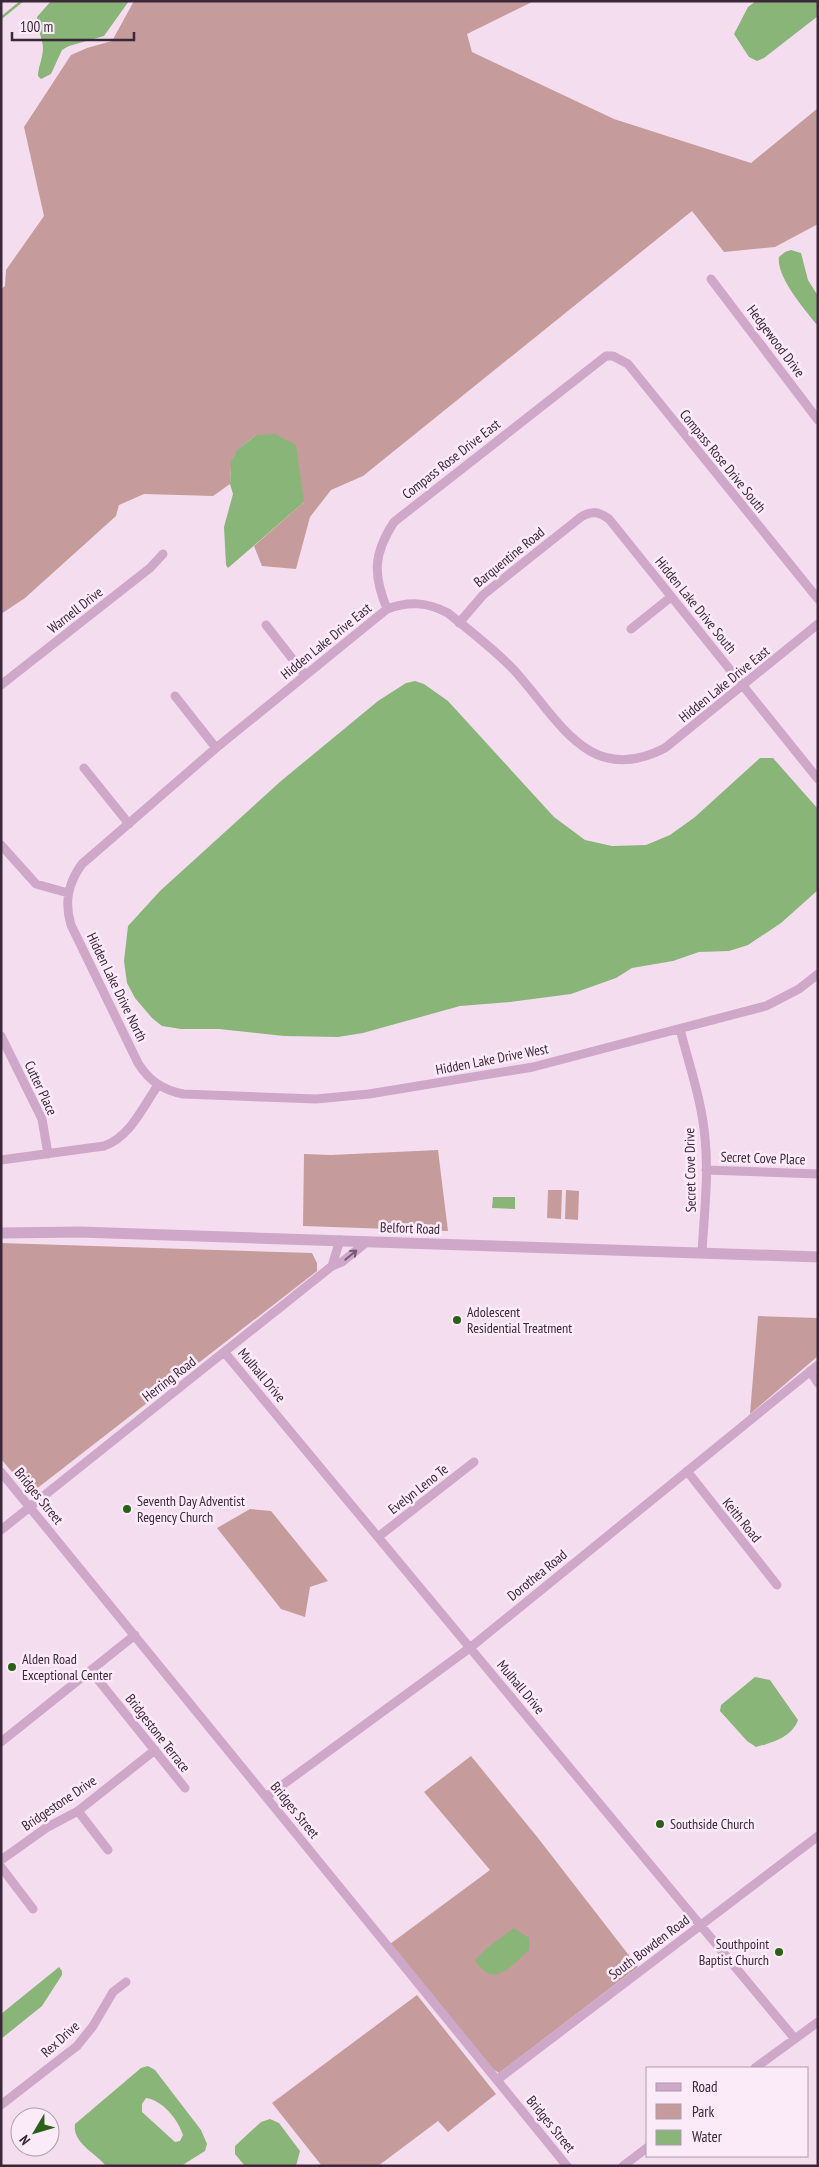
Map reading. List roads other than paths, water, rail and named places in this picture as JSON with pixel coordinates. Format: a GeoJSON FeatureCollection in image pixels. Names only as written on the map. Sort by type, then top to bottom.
{"type":"FeatureCollection","features":[{"type":"Feature","properties":{"kind":"street","name":"Hedgewood Drive"},"geometry":{"type":"LineString","coordinates":[[711,278],[818,420]]}},
{"type":"Feature","properties":{"kind":"street","name":"Compass Rose Drive South"},"geometry":{"type":"LineString","coordinates":[[599,360],[606,356],[613,356],[628,364],[818,599]]}},
{"type":"Feature","properties":{"kind":"street","name":"Compass Rose Drive East"},"geometry":{"type":"LineString","coordinates":[[387,609],[377,581],[377,562],[383,541],[394,522],[599,360]]}},
{"type":"Feature","properties":{"kind":"street","name":"Hidden Lake Drive South"},"geometry":{"type":"LineString","coordinates":[[581,517],[594,512],[602,514],[610,520],[743,686],[816,773]]}},
{"type":"Feature","properties":{"kind":"street","name":"Barquentine Road"},"geometry":{"type":"LineString","coordinates":[[459,622],[483,595],[581,517]]}},
{"type":"Feature","properties":{"kind":"street","name":"Warnell Drive"},"geometry":{"type":"LineString","coordinates":[[1,685],[150,568],[163,554]]}},
{"type":"Feature","properties":{"kind":"street"},"geometry":{"type":"LineString","coordinates":[[631,629],[671,596]]}},
{"type":"Feature","properties":{"kind":"street","name":"Hidden Lake Drive East"},"geometry":{"type":"LineString","coordinates":[[68,893],[75,874],[82,864],[216,748],[387,609],[407,604],[426,604],[448,613],[512,669],[577,744],[600,756],[628,760],[654,754],[665,748],[817,626]]}},
{"type":"Feature","properties":{"kind":"street"},"geometry":{"type":"LineString","coordinates":[[266,625],[305,675]]}},
{"type":"Feature","properties":{"kind":"street"},"geometry":{"type":"LineString","coordinates":[[175,696],[216,748]]}},
{"type":"Feature","properties":{"kind":"street"},"geometry":{"type":"LineString","coordinates":[[84,768],[129,824]]}},
{"type":"Feature","properties":{"kind":"street"},"geometry":{"type":"LineString","coordinates":[[1,845],[36,884],[68,893]]}},
{"type":"Feature","properties":{"kind":"street","name":"Hidden Lake Drive North"},"geometry":{"type":"LineString","coordinates":[[68,893],[67,906],[71,925],[138,1063],[150,1079],[158,1085]]}},
{"type":"Feature","properties":{"kind":"street","name":"Hidden Lake Drive West"},"geometry":{"type":"LineString","coordinates":[[158,1085],[172,1092],[183,1094],[279,1099],[339,1098],[533,1067],[766,1006],[799,989],[818,974]]}},
{"type":"Feature","properties":{"kind":"street","name":"Secret Cove Drive"},"geometry":{"type":"LineString","coordinates":[[680,1029],[704,1123],[706,1170],[702,1253]]}},
{"type":"Feature","properties":{"kind":"street","name":"Cutter Place"},"geometry":{"type":"LineString","coordinates":[[1,1036],[4,1047],[42,1120],[48,1154]]}},
{"type":"Feature","properties":{"kind":"street"},"geometry":{"type":"LineString","coordinates":[[1,1160],[104,1146],[120,1139],[127,1132],[158,1085]]}},
{"type":"Feature","properties":{"kind":"street","name":"Secret Cove Place"},"geometry":{"type":"LineString","coordinates":[[706,1170],[818,1174]]}},
{"type":"Feature","properties":{"kind":"street","name":"Belfort Road"},"geometry":{"type":"LineString","coordinates":[[1,1233],[47,1231],[818,1257]]}},
{"type":"Feature","properties":{"kind":"street"},"geometry":{"type":"LineString","coordinates":[[332,1266],[340,1240]]}},
{"type":"Feature","properties":{"kind":"street","name":"Herring Road"},"geometry":{"type":"LineString","coordinates":[[1,1530],[332,1266],[342,1262],[368,1241]]}},
{"type":"Feature","properties":{"kind":"street","name":"Mulhall Drive"},"geometry":{"type":"LineString","coordinates":[[225,1353],[795,2039]]}},
{"type":"Feature","properties":{"kind":"street","name":"Dorothea Road"},"geometry":{"type":"LineString","coordinates":[[266,1797],[471,1647],[818,1365]]}},
{"type":"Feature","properties":{"kind":"street"},"geometry":{"type":"LineString","coordinates":[[810,1372],[818,1383]]}},
{"type":"Feature","properties":{"kind":"street","name":"Evelyn Leno Te"},"geometry":{"type":"LineString","coordinates":[[378,1537],[474,1462]]}},
{"type":"Feature","properties":{"kind":"street","name":"Keith Road"},"geometry":{"type":"LineString","coordinates":[[687,1471],[777,1585]]}},
{"type":"Feature","properties":{"kind":"street","name":"Bridges Street"},"geometry":{"type":"LineString","coordinates":[[1,1472],[567,2166]]}},
{"type":"Feature","properties":{"kind":"street"},"geometry":{"type":"LineString","coordinates":[[1,1742],[135,1635]]}},
{"type":"Feature","properties":{"kind":"street","name":"Bridgestone Terrace"},"geometry":{"type":"LineString","coordinates":[[91,1671],[185,1788]]}},
{"type":"Feature","properties":{"kind":"street","name":"Bridgestone Drive"},"geometry":{"type":"LineString","coordinates":[[1,1860],[46,1828],[78,1811],[156,1750]]}},
{"type":"Feature","properties":{"kind":"street"},"geometry":{"type":"LineString","coordinates":[[78,1811],[108,1850]]}},
{"type":"Feature","properties":{"kind":"street","name":"South Bowden Road"},"geometry":{"type":"LineString","coordinates":[[497,2080],[818,1836]]}},
{"type":"Feature","properties":{"kind":"street"},"geometry":{"type":"LineString","coordinates":[[1,1867],[33,1909]]}},
{"type":"Feature","properties":{"kind":"street","name":"Rex Drive"},"geometry":{"type":"LineString","coordinates":[[1,2105],[77,2046],[88,2034],[113,1992],[126,1982]]}},
{"type":"Feature","properties":{"kind":"street"},"geometry":{"type":"LineString","coordinates":[[756,2067],[818,2022]]}},
{"type":"Feature","properties":{"kind":"street"},"geometry":{"type":"LineString","coordinates":[[623,2166],[646,2149]]}},
{"type":"Feature","properties":{"kind":"water"},"geometry":{"type":"Polygon","coordinates":[[[51,1],[129,1],[104,36],[69,46],[62,50],[51,74],[41,79],[38,73],[43,48],[37,17],[51,1]]]}},
{"type":"Feature","properties":{"kind":"water"},"geometry":{"type":"Polygon","coordinates":[[[756,1],[818,1],[818,16],[764,58],[757,61],[749,57],[734,34],[748,7],[756,1]]]}},
{"type":"Feature","properties":{"kind":"water"},"geometry":{"type":"Polygon","coordinates":[[[791,250],[801,253],[808,280],[818,296],[818,326],[793,293],[782,274],[779,257],[791,250]]]}},
{"type":"Feature","properties":{"kind":"water"},"geometry":{"type":"Polygon","coordinates":[[[275,434],[296,445],[304,502],[228,568],[226,565],[224,527],[233,494],[230,484],[231,462],[237,450],[256,435],[275,434]]]}},
{"type":"Feature","properties":{"kind":"water"},"geometry":{"type":"Polygon","coordinates":[[[415,681],[424,684],[448,701],[554,817],[585,840],[612,846],[646,845],[670,835],[695,817],[760,758],[773,758],[818,809],[818,890],[781,923],[748,945],[729,951],[699,952],[673,961],[632,968],[616,978],[571,994],[460,1006],[363,1033],[338,1037],[284,1036],[219,1029],[181,1029],[162,1026],[152,1018],[135,998],[127,983],[124,961],[128,926],[160,891],[281,781],[378,701],[406,683],[415,681]]]}},
{"type":"Feature","properties":{"kind":"water"},"geometry":{"type":"Polygon","coordinates":[[[493,1197],[515,1197],[515,1209],[492,1208],[493,1197]]]}},
{"type":"Feature","properties":{"kind":"water"},"geometry":{"type":"Polygon","coordinates":[[[755,1677],[770,1680],[798,1720],[786,1735],[756,1747],[747,1741],[720,1711],[721,1705],[755,1677]]]}},
{"type":"Feature","properties":{"kind":"water"},"geometry":{"type":"Polygon","coordinates":[[[514,1928],[529,1938],[529,1950],[515,1964],[503,1972],[492,1974],[486,1972],[475,1960],[487,1948],[514,1928]]]}},
{"type":"Feature","properties":{"kind":"water"},"geometry":{"type":"Polygon","coordinates":[[[59,1967],[62,1975],[42,2006],[1,2039],[1,2014],[59,1967]]]}},
{"type":"Feature","properties":{"kind":"water"},"geometry":{"type":"Polygon","coordinates":[[[148,2066],[155,2070],[201,2130],[207,2144],[205,2151],[181,2166],[106,2166],[77,2137],[75,2124],[141,2068],[148,2066]],[[146,2098],[142,2104],[142,2112],[175,2142],[180,2141],[183,2135],[181,2129],[169,2111],[158,2102],[146,2098]]]}},
{"type":"Feature","properties":{"kind":"water"},"geometry":{"type":"Polygon","coordinates":[[[270,2119],[279,2123],[300,2151],[296,2166],[245,2166],[235,2154],[235,2146],[261,2122],[270,2119]]]}},
{"type":"Feature","properties":{"kind":"waterway"},"geometry":{"type":"LineString","coordinates":[[1,18],[22,1]]}},
{"type":"Feature","properties":{"kind":"place","name":"Adolescent Residential Treatment"},"geometry":{"type":"Point","coordinates":[457,1320]}},
{"type":"Feature","properties":{"kind":"place","name":"Seventh Day Adventist Regency Church"},"geometry":{"type":"Point","coordinates":[127,1509]}},
{"type":"Feature","properties":{"kind":"place","name":"Alden Road Exceptional Center"},"geometry":{"type":"Point","coordinates":[12,1667]}},
{"type":"Feature","properties":{"kind":"place","name":"Southside Church"},"geometry":{"type":"Point","coordinates":[660,1824]}},
{"type":"Feature","properties":{"kind":"place","name":"Southpoint Baptist Church"},"geometry":{"type":"Point","coordinates":[779,1952]}}]}
